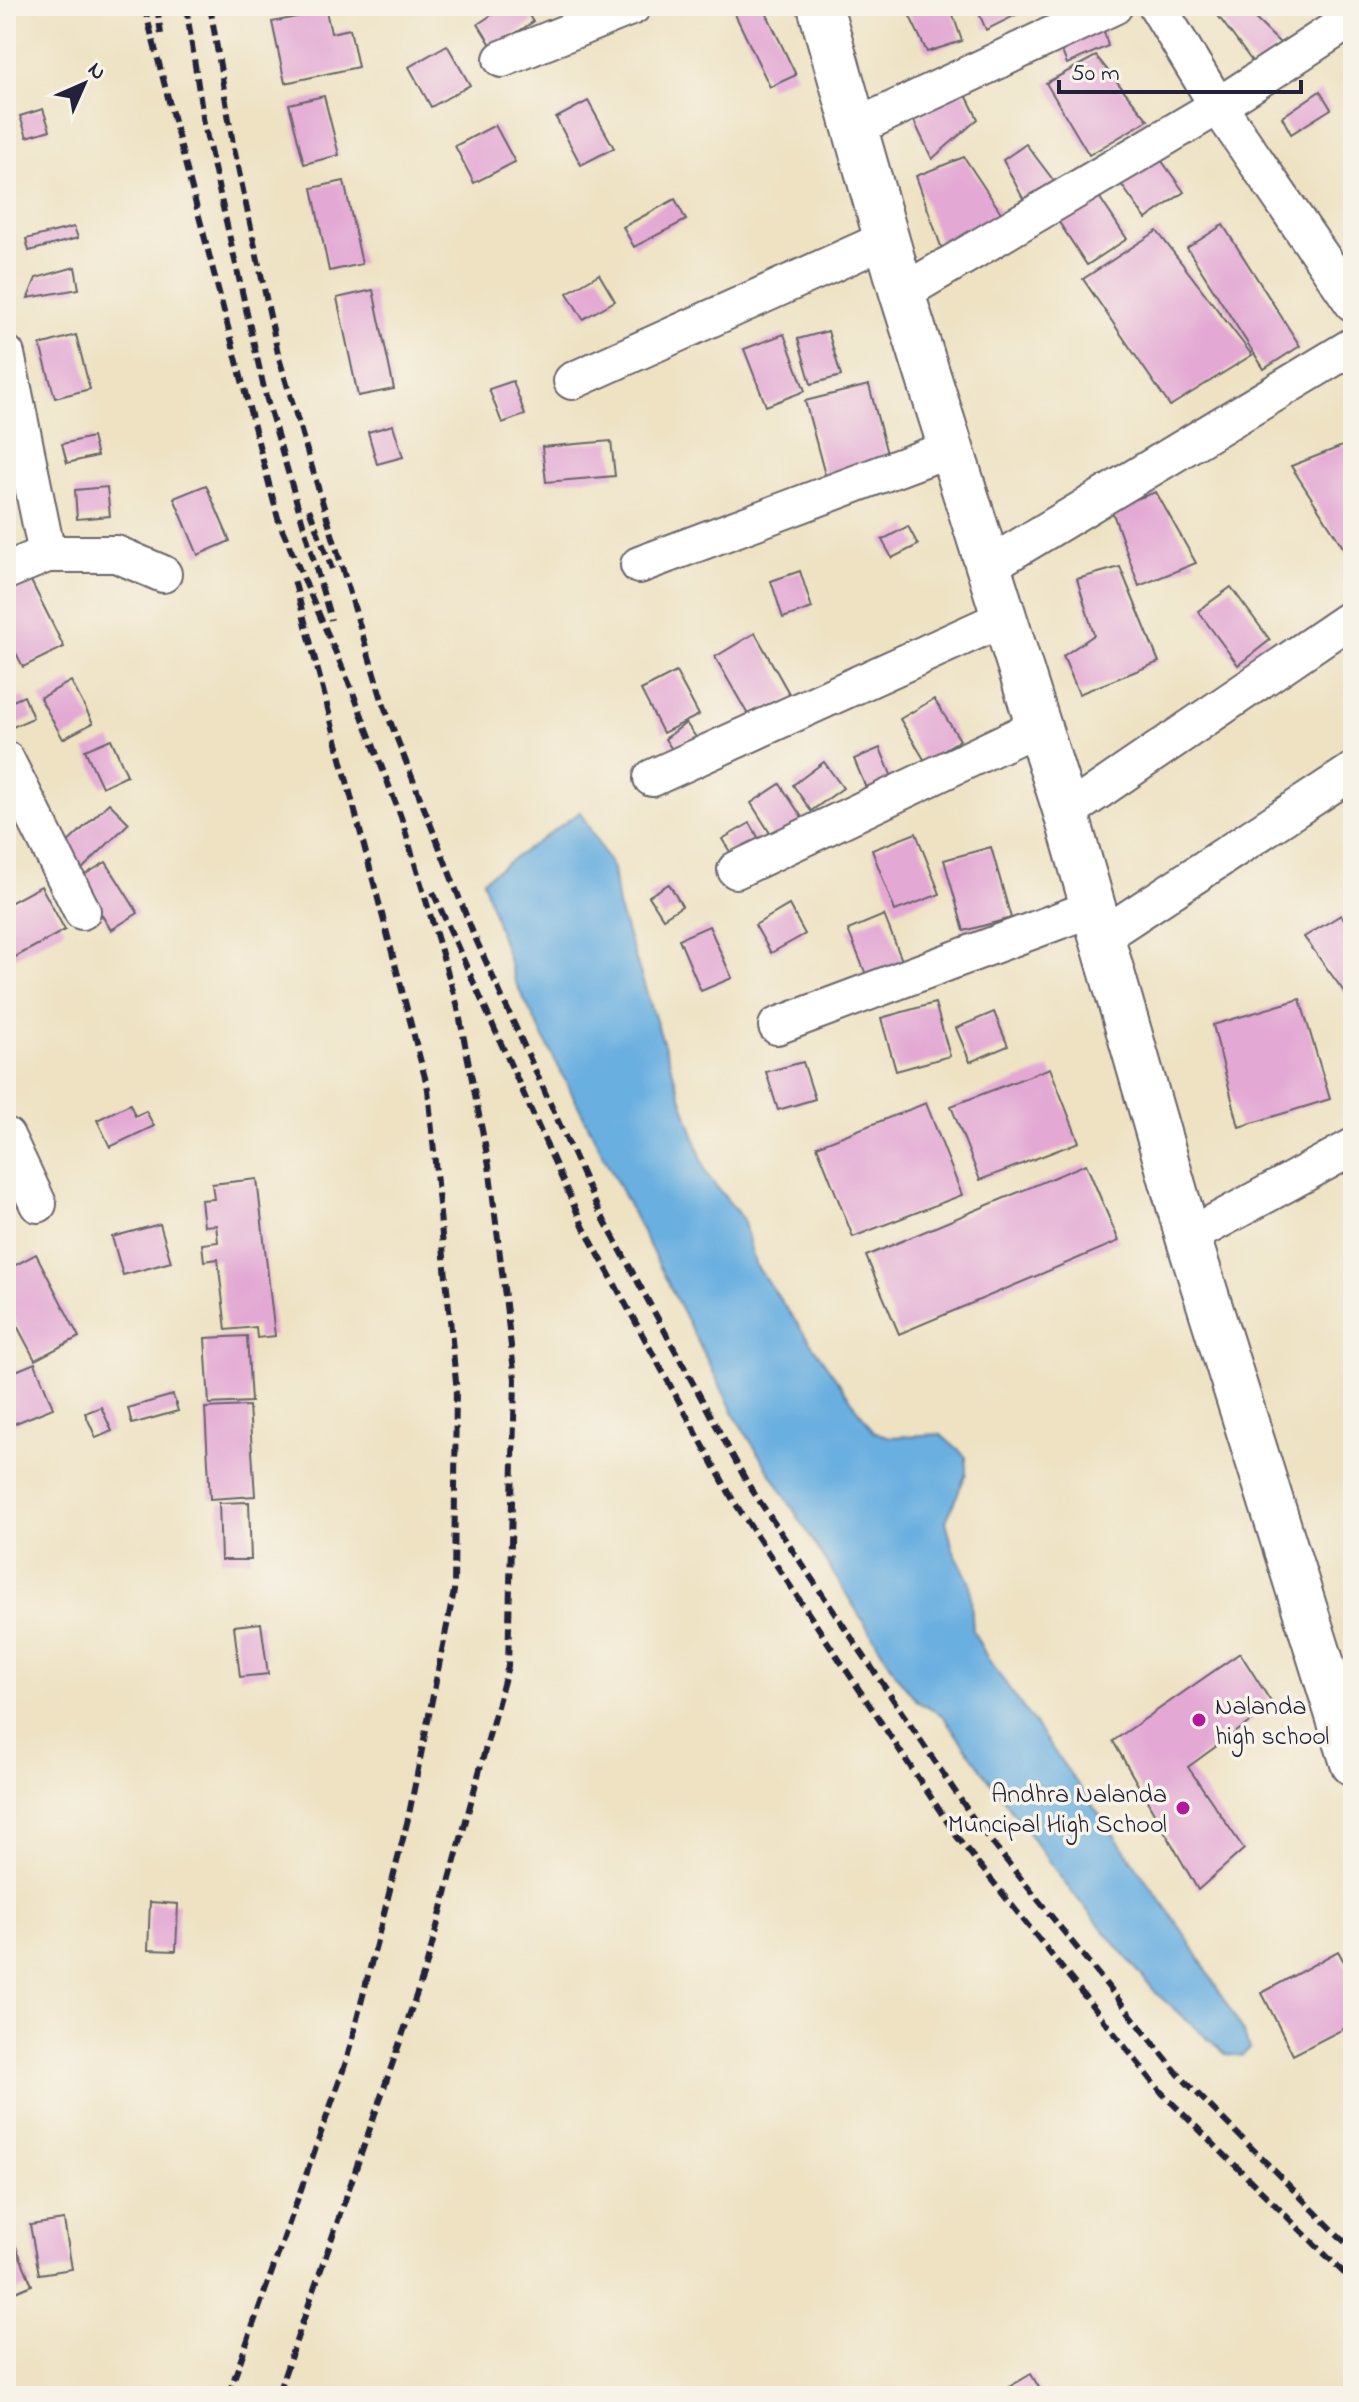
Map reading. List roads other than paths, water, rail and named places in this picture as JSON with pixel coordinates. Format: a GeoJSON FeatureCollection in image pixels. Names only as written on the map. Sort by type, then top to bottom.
{"type":"FeatureCollection","features":[{"type":"Feature","properties":{"kind":"street"},"geometry":{"type":"LineString","coordinates":[[502,59],[633,6]]}},
{"type":"Feature","properties":{"kind":"street"},"geometry":{"type":"LineString","coordinates":[[820,6],[902,293],[1066,813],[1188,1237],[1350,1743]]}},
{"type":"Feature","properties":{"kind":"street"},"geometry":{"type":"LineString","coordinates":[[854,128],[1114,6]]}},
{"type":"Feature","properties":{"kind":"street"},"geometry":{"type":"LineString","coordinates":[[1157,6],[1218,106],[1353,303]]}},
{"type":"Feature","properties":{"kind":"street"},"geometry":{"type":"LineString","coordinates":[[902,293],[1218,106],[1353,18]]}},
{"type":"Feature","properties":{"kind":"street"},"geometry":{"type":"LineString","coordinates":[[572,381],[887,239]]}},
{"type":"Feature","properties":{"kind":"street"},"geometry":{"type":"LineString","coordinates":[[988,566],[1353,346]]}},
{"type":"Feature","properties":{"kind":"street"},"geometry":{"type":"LineString","coordinates":[[6,354],[47,554]]}},
{"type":"Feature","properties":{"kind":"street"},"geometry":{"type":"LineString","coordinates":[[639,565],[951,448]]}},
{"type":"Feature","properties":{"kind":"street"},"geometry":{"type":"LineString","coordinates":[[6,571],[47,554],[116,554],[163,574]]}},
{"type":"Feature","properties":{"kind":"street"},"geometry":{"type":"LineString","coordinates":[[1066,813],[1353,617]]}},
{"type":"Feature","properties":{"kind":"street"},"geometry":{"type":"LineString","coordinates":[[652,778],[1004,618]]}},
{"type":"Feature","properties":{"kind":"street"},"geometry":{"type":"LineString","coordinates":[[736,870],[1039,726]]}},
{"type":"Feature","properties":{"kind":"street"},"geometry":{"type":"LineString","coordinates":[[6,760],[82,911]]}},
{"type":"Feature","properties":{"kind":"street"},"geometry":{"type":"LineString","coordinates":[[777,1026],[1097,923],[1353,771]]}},
{"type":"Feature","properties":{"kind":"street"},"geometry":{"type":"LineString","coordinates":[[6,1136],[38,1204]]}},
{"type":"Feature","properties":{"kind":"street"},"geometry":{"type":"LineString","coordinates":[[1188,1237],[1353,1147]]}},
{"type":"Feature","properties":{"kind":"water"},"geometry":{"type":"Polygon","coordinates":[[[580,812],[613,869],[618,906],[707,1175],[743,1219],[755,1264],[874,1432],[891,1437],[940,1434],[966,1457],[966,1474],[946,1521],[953,1549],[970,1583],[973,1631],[988,1659],[1184,1933],[1244,2033],[1249,2049],[1242,2056],[1225,2054],[1157,1994],[1066,1885],[942,1715],[918,1702],[900,1680],[738,1421],[515,981],[483,880],[580,812]]]}},
{"type":"Feature","properties":{"kind":"railway"},"geometry":{"type":"LineString","coordinates":[[144,6],[279,522],[352,690],[401,817],[457,1004],[489,1165],[515,1379],[508,1666],[426,1967],[277,2396]]}},
{"type":"Feature","properties":{"kind":"railway"},"geometry":{"type":"LineString","coordinates":[[157,6],[161,34]]}},
{"type":"Feature","properties":{"kind":"railway"},"geometry":{"type":"LineString","coordinates":[[186,6],[204,124],[265,393],[331,620]]}},
{"type":"Feature","properties":{"kind":"railway"},"geometry":{"type":"LineString","coordinates":[[210,6],[233,144],[279,358],[383,703],[473,933],[597,1207],[748,1484],[977,1824],[1180,2076],[1353,2250]]}},
{"type":"Feature","properties":{"kind":"railway"},"geometry":{"type":"LineString","coordinates":[[309,509],[332,569]]}},
{"type":"Feature","properties":{"kind":"railway"},"geometry":{"type":"LineString","coordinates":[[228,2396],[346,2062],[408,1819],[454,1591],[456,1382],[428,1089],[293,576]]}},
{"type":"Feature","properties":{"kind":"railway"},"geometry":{"type":"LineString","coordinates":[[433,892],[584,1228],[733,1500],[958,1838],[1162,2093],[1353,2282]]}},
{"type":"Feature","properties":{"kind":"place","name":"Nalanda high school"},"geometry":{"type":"Point","coordinates":[1199,1720]}},
{"type":"Feature","properties":{"kind":"place","name":"Andhra Nalanda Muncipal High School"},"geometry":{"type":"Point","coordinates":[1183,1808]}}]}
